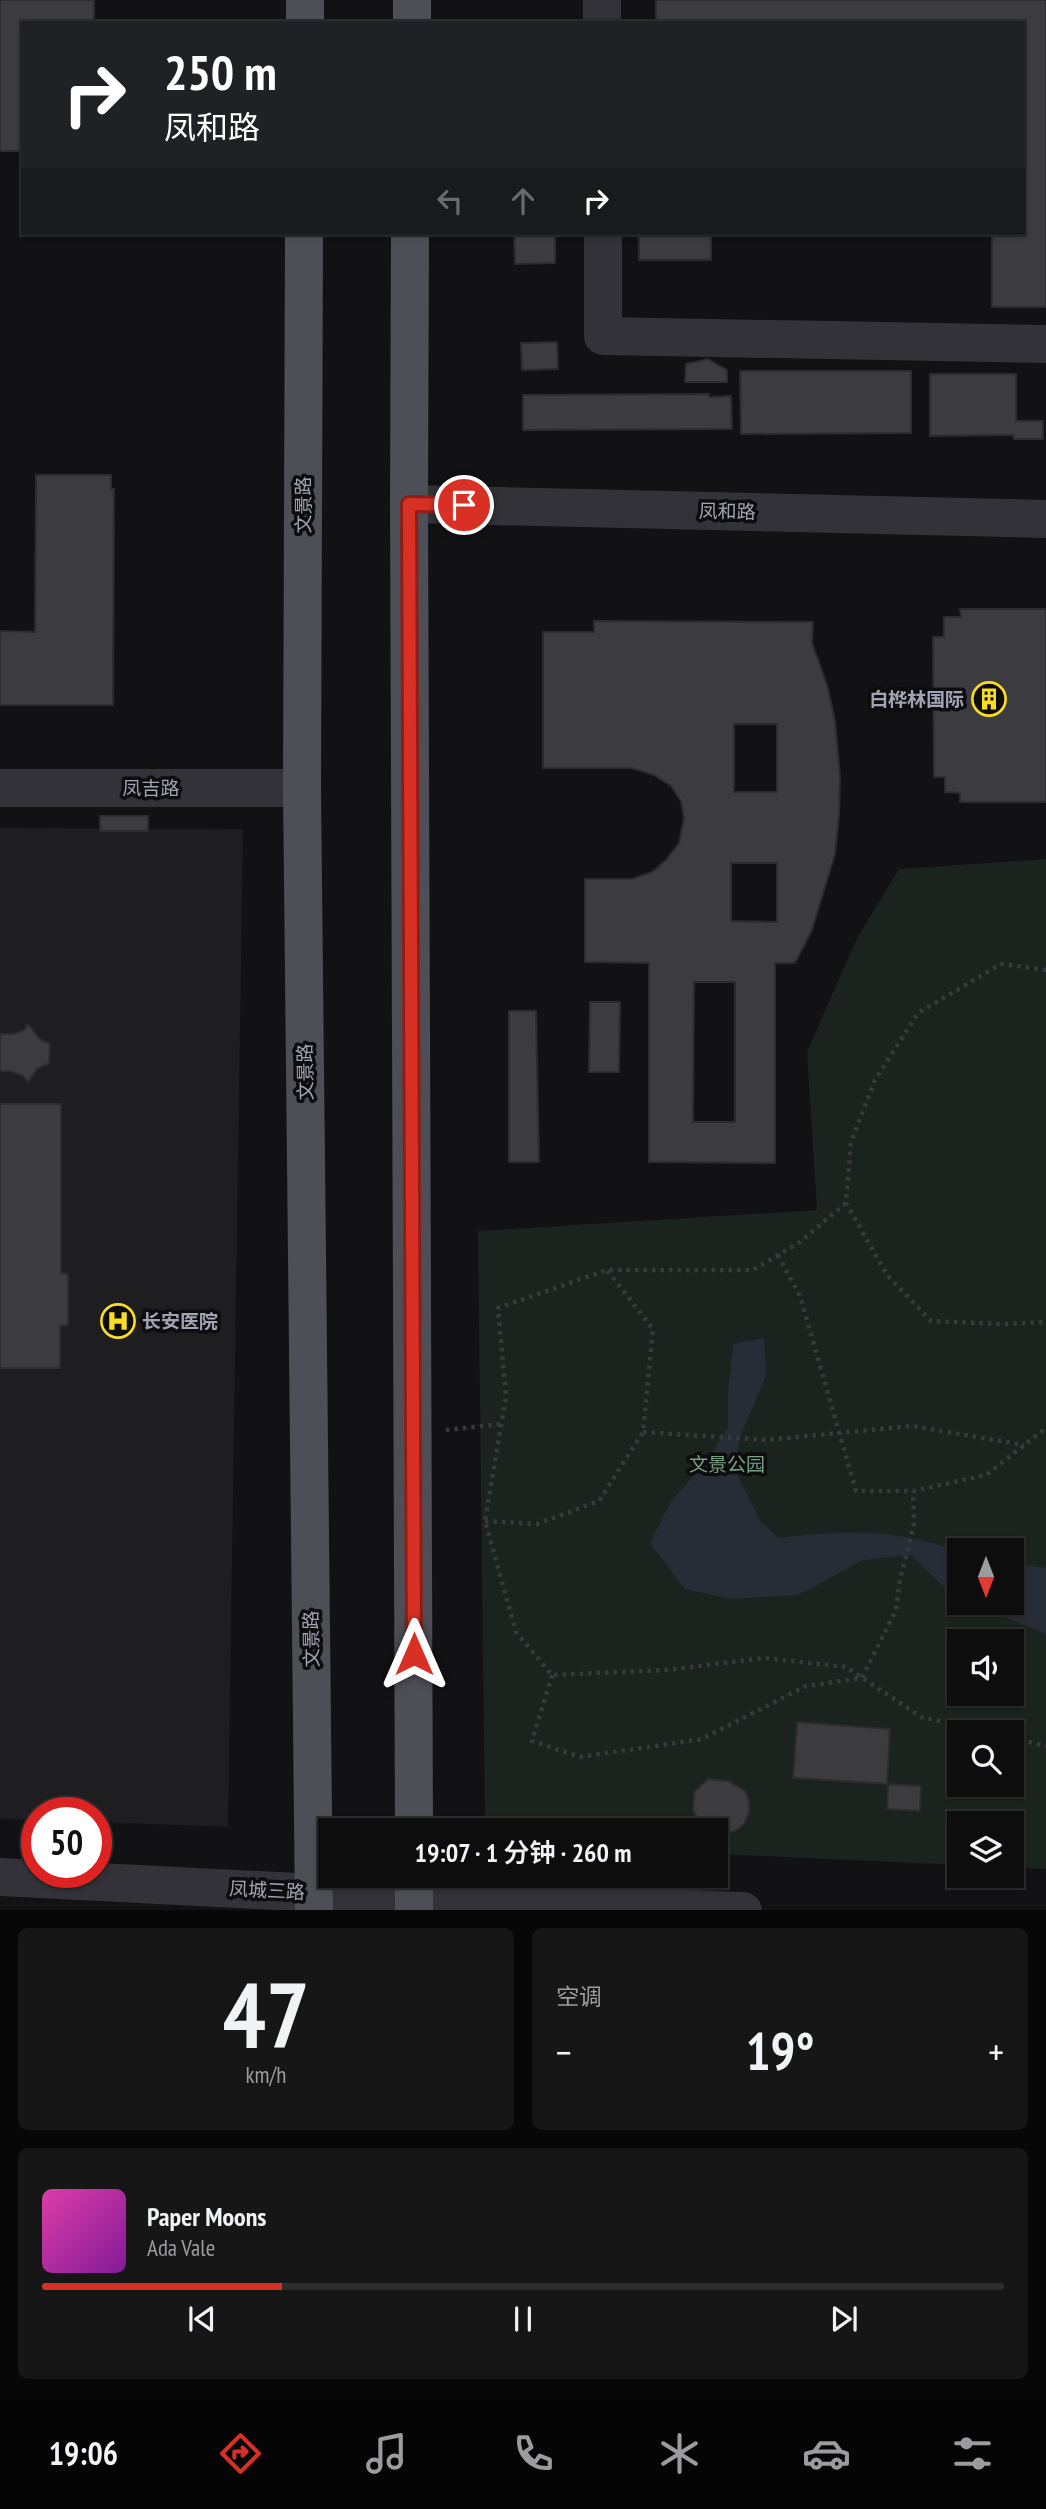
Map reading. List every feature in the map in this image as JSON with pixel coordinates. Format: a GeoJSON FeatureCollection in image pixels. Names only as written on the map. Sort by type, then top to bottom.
{"type":"FeatureCollection","features":[{"type":"Feature","properties":{"kind":"main road"},"geometry":{"type":"LineString","coordinates":[[305,0],[305,21]]}},
{"type":"Feature","properties":{"kind":"main road"},"geometry":{"type":"LineString","coordinates":[[412,0],[412,21]]}},
{"type":"Feature","properties":{"kind":"main road","name":"文景路"},"geometry":{"type":"LineString","coordinates":[[304,235],[302,788],[314,1901]]}},
{"type":"Feature","properties":{"kind":"main road"},"geometry":{"type":"LineString","coordinates":[[410,235],[414,1818]]}},
{"type":"Feature","properties":{"kind":"street"},"geometry":{"type":"LineString","coordinates":[[602,0],[602,21]]}},
{"type":"Feature","properties":{"kind":"street"},"geometry":{"type":"LineString","coordinates":[[603,235],[603,336],[1046,344]]}},
{"type":"Feature","properties":{"kind":"street","name":"凤和路"},"geometry":{"type":"LineString","coordinates":[[409,504],[1046,519]]}},
{"type":"Feature","properties":{"kind":"street","name":"凤吉路"},"geometry":{"type":"LineString","coordinates":[[0,788],[302,788]]}},
{"type":"Feature","properties":{"kind":"street","name":"凤城三路"},"geometry":{"type":"LineString","coordinates":[[0,1877],[314,1901],[414,1895],[743,1910]]}},
{"type":"Feature","properties":{"kind":"path"},"geometry":{"type":"LineString","coordinates":[[1046,970],[1001,964],[918,1013],[874,1080],[851,1142],[846,1203],[887,1275],[931,1321],[1004,1324],[1046,1322]]}},
{"type":"Feature","properties":{"kind":"path"},"geometry":{"type":"LineString","coordinates":[[552,1675],[516,1632],[485,1521],[506,1396],[498,1308],[607,1270],[753,1270],[800,1242],[846,1203]]}},
{"type":"Feature","properties":{"kind":"path"},"geometry":{"type":"LineString","coordinates":[[778,1255],[800,1296],[856,1491],[913,1491],[986,1475],[1046,1428]]}},
{"type":"Feature","properties":{"kind":"path"},"geometry":{"type":"LineString","coordinates":[[485,1521],[537,1524],[599,1501],[643,1432],[653,1329],[607,1270]]}},
{"type":"Feature","properties":{"kind":"path"},"geometry":{"type":"LineString","coordinates":[[412,1434],[501,1424]]}},
{"type":"Feature","properties":{"kind":"path"},"geometry":{"type":"LineString","coordinates":[[643,1432],[766,1440],[912,1426],[1024,1445]]}},
{"type":"Feature","properties":{"kind":"path"},"geometry":{"type":"LineString","coordinates":[[862,1678],[896,1610],[900,1579],[914,1524],[913,1491]]}},
{"type":"Feature","properties":{"kind":"path"},"geometry":{"type":"LineString","coordinates":[[552,1675],[666,1670],[764,1658],[846,1668],[921,1717],[947,1723]]}},
{"type":"Feature","properties":{"kind":"path"},"geometry":{"type":"LineString","coordinates":[[552,1675],[532,1741],[580,1757],[702,1738],[806,1686],[862,1678]]}},
{"type":"Feature","properties":{"kind":"path"},"geometry":{"type":"LineString","coordinates":[[1024,1740],[1046,1745]]}},
{"type":"Feature","properties":{"kind":"shaded area","name":"长安医院"},"geometry":{"type":"Polygon","coordinates":[[[0,828],[243,829],[228,1827],[112,1823],[112,1797],[21,1797],[21,1820],[0,1819],[0,828]]]}},
{"type":"Feature","properties":{"kind":"shaded area"},"geometry":{"type":"Polygon","coordinates":[[[764,1338],[766,1376],[742,1432],[733,1466],[761,1522],[779,1538],[826,1533],[870,1533],[913,1539],[947,1548],[947,1590],[911,1555],[863,1560],[798,1595],[732,1599],[685,1589],[650,1543],[671,1501],[708,1460],[728,1427],[733,1344],[764,1338]]]}},
{"type":"Feature","properties":{"kind":"shaded area"},"geometry":{"type":"Polygon","coordinates":[[[1024,1565],[1046,1568],[1046,1634],[999,1615],[1024,1615],[1024,1565]]]}},
{"type":"Feature","properties":{"kind":"green space","name":"文景公园"},"geometry":{"type":"Polygon","coordinates":[[[1046,859],[1046,1869],[1024,1868],[1024,1811],[947,1811],[947,1864],[728,1855],[728,1818],[485,1818],[478,1231],[817,1210],[807,1052],[857,938],[899,869],[1046,859]]]}},
{"type":"Feature","properties":{"kind":"building"},"geometry":{"type":"Polygon","coordinates":[[[0,0],[94,0],[94,21],[21,21],[21,151],[0,151],[0,0]]]}},
{"type":"Feature","properties":{"kind":"building"},"geometry":{"type":"Polygon","coordinates":[[[656,0],[1046,0],[1046,307],[992,307],[992,235],[1025,235],[1025,21],[656,21],[656,0]]]}},
{"type":"Feature","properties":{"kind":"building"},"geometry":{"type":"Polygon","coordinates":[[[514,235],[555,235],[555,263],[515,264],[514,235]]]}},
{"type":"Feature","properties":{"kind":"building"},"geometry":{"type":"Polygon","coordinates":[[[639,235],[711,235],[711,260],[639,260],[639,235]]]}},
{"type":"Feature","properties":{"kind":"building"},"geometry":{"type":"Polygon","coordinates":[[[557,342],[558,369],[522,370],[521,343],[557,342]]]}},
{"type":"Feature","properties":{"kind":"building"},"geometry":{"type":"Polygon","coordinates":[[[708,359],[727,370],[727,382],[685,382],[686,364],[708,359]]]}},
{"type":"Feature","properties":{"kind":"building"},"geometry":{"type":"Polygon","coordinates":[[[740,371],[911,371],[911,433],[741,434],[740,371]]]}},
{"type":"Feature","properties":{"kind":"building"},"geometry":{"type":"Polygon","coordinates":[[[930,374],[1016,374],[1016,421],[1043,421],[1043,439],[1014,439],[1014,435],[930,436],[930,374]]]}},
{"type":"Feature","properties":{"kind":"building"},"geometry":{"type":"Polygon","coordinates":[[[709,394],[709,397],[731,396],[732,429],[523,430],[523,395],[709,394]]]}},
{"type":"Feature","properties":{"kind":"building"},"geometry":{"type":"Polygon","coordinates":[[[36,475],[111,475],[111,489],[114,489],[113,705],[0,705],[0,631],[35,632],[36,475]]]}},
{"type":"Feature","properties":{"kind":"building","name":"白桦林国际"},"geometry":{"type":"Polygon","coordinates":[[[960,609],[1046,609],[1046,802],[960,802],[960,793],[945,792],[945,777],[934,777],[933,637],[944,637],[944,617],[961,617],[960,609]]]}},
{"type":"Feature","properties":{"kind":"building"},"geometry":{"type":"Polygon","coordinates":[[[594,621],[813,622],[812,643],[828,688],[835,721],[840,776],[839,815],[835,854],[812,930],[795,963],[775,963],[775,1163],[649,1162],[649,963],[585,962],[585,879],[632,879],[652,872],[679,843],[684,818],[681,801],[671,786],[654,775],[631,768],[543,768],[543,632],[594,632],[594,621]],[[734,724],[734,792],[777,792],[777,724],[734,724]],[[731,863],[731,921],[777,922],[777,863],[731,863]],[[694,982],[693,1122],[735,1122],[735,982],[694,982]]]}},
{"type":"Feature","properties":{"kind":"building"},"geometry":{"type":"Polygon","coordinates":[[[100,816],[148,816],[148,831],[100,831],[100,816]]]}},
{"type":"Feature","properties":{"kind":"building"},"geometry":{"type":"Polygon","coordinates":[[[590,1002],[620,1002],[619,1072],[589,1072],[590,1002]]]}},
{"type":"Feature","properties":{"kind":"building"},"geometry":{"type":"Polygon","coordinates":[[[509,1011],[536,1011],[539,1162],[509,1162],[509,1011]]]}},
{"type":"Feature","properties":{"kind":"building"},"geometry":{"type":"Polygon","coordinates":[[[28,1024],[40,1039],[50,1044],[49,1063],[37,1069],[28,1082],[23,1076],[10,1071],[0,1071],[0,1034],[14,1034],[24,1030],[28,1024]]]}},
{"type":"Feature","properties":{"kind":"building"},"geometry":{"type":"Polygon","coordinates":[[[0,1104],[61,1104],[61,1273],[68,1274],[68,1325],[60,1326],[60,1368],[0,1368],[0,1104]]]}},
{"type":"Feature","properties":{"kind":"building"},"geometry":{"type":"Polygon","coordinates":[[[797,1722],[890,1729],[887,1784],[793,1778],[797,1722]]]}},
{"type":"Feature","properties":{"kind":"building"},"geometry":{"type":"Polygon","coordinates":[[[708,1779],[728,1781],[745,1791],[749,1801],[749,1813],[744,1824],[728,1833],[728,1818],[697,1818],[693,1809],[694,1792],[708,1779]]]}},
{"type":"Feature","properties":{"kind":"building"},"geometry":{"type":"Polygon","coordinates":[[[888,1784],[921,1786],[920,1811],[887,1809],[888,1784]]]}},
{"type":"Feature","properties":{"kind":"place","name":"白桦林国际"},"geometry":{"type":"Point","coordinates":[989,699]}},
{"type":"Feature","properties":{"kind":"place","name":"长安医院"},"geometry":{"type":"Point","coordinates":[118,1321]}},
{"type":"Feature","properties":{"kind":"route"},"geometry":{"type":"LineString","coordinates":[[414,1654],[409,504],[464,505]]}}]}
